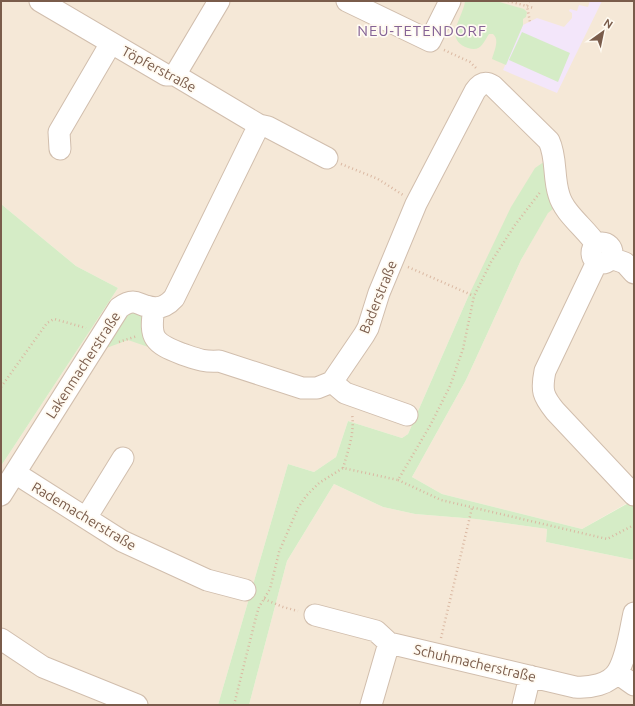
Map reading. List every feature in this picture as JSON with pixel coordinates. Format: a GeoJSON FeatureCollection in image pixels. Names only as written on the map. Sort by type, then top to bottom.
{"type":"FeatureCollection","features":[{"type":"Feature","properties":{"kind":"street","name":"Töpferstraße"},"geometry":{"type":"LineString","coordinates":[[40,1],[166,75],[175,75],[259,125],[268,127],[327,158]]}},
{"type":"Feature","properties":{"kind":"street"},"geometry":{"type":"LineString","coordinates":[[175,75],[219,1]]}},
{"type":"Feature","properties":{"kind":"street"},"geometry":{"type":"LineString","coordinates":[[347,1],[430,41],[450,1]]}},
{"type":"Feature","properties":{"kind":"street"},"geometry":{"type":"LineString","coordinates":[[60,149],[60,132],[111,43]]}},
{"type":"Feature","properties":{"kind":"street"},"geometry":{"type":"LineString","coordinates":[[484,83],[493,86],[549,141],[553,150],[559,196],[568,211],[589,234],[601,255],[625,263],[634,273]]}},
{"type":"Feature","properties":{"kind":"street","name":"Baderstraße"},"geometry":{"type":"LineString","coordinates":[[339,387],[368,328],[379,293],[416,204],[475,90],[478,86],[484,83]]}},
{"type":"Feature","properties":{"kind":"street"},"geometry":{"type":"LineString","coordinates":[[259,125],[174,298],[164,306],[154,308],[152,331],[163,347],[205,362],[219,361],[302,388],[339,387],[407,415]]}},
{"type":"Feature","properties":{"kind":"street"},"geometry":{"type":"LineString","coordinates":[[601,255],[545,371],[542,386],[546,400],[555,411],[634,495]]}},
{"type":"Feature","properties":{"kind":"street","name":"Lakenmacherstraße"},"geometry":{"type":"LineString","coordinates":[[1,495],[114,314],[126,303],[132,302],[154,308]]}},
{"type":"Feature","properties":{"kind":"street"},"geometry":{"type":"LineString","coordinates":[[86,518],[123,458]]}},
{"type":"Feature","properties":{"kind":"street","name":"Rademacherstraße"},"geometry":{"type":"LineString","coordinates":[[15,473],[122,541],[207,580],[245,590]]}},
{"type":"Feature","properties":{"kind":"street"},"geometry":{"type":"LineString","coordinates":[[634,614],[623,660],[617,673],[634,685]]}},
{"type":"Feature","properties":{"kind":"street","name":"Schuhmacherstraße"},"geometry":{"type":"LineString","coordinates":[[315,615],[376,631],[389,643],[575,687],[586,688],[598,685],[617,673]]}},
{"type":"Feature","properties":{"kind":"street"},"geometry":{"type":"LineString","coordinates":[[1,639],[43,667],[137,705]]}},
{"type":"Feature","properties":{"kind":"street"},"geometry":{"type":"LineString","coordinates":[[371,705],[389,643]]}},
{"type":"Feature","properties":{"kind":"street"},"geometry":{"type":"LineString","coordinates":[[523,705],[530,676]]}},
{"type":"Feature","properties":{"kind":"path"},"geometry":{"type":"LineString","coordinates":[[508,1],[534,8]]}},
{"type":"Feature","properties":{"kind":"path"},"geometry":{"type":"LineString","coordinates":[[529,1],[527,6],[530,22]]}},
{"type":"Feature","properties":{"kind":"path"},"geometry":{"type":"LineString","coordinates":[[430,41],[434,45],[470,62],[480,72],[484,83]]}},
{"type":"Feature","properties":{"kind":"path"},"geometry":{"type":"LineString","coordinates":[[327,158],[378,179],[416,204]]}},
{"type":"Feature","properties":{"kind":"path"},"geometry":{"type":"LineString","coordinates":[[398,480],[431,424],[450,386],[463,349],[474,296],[491,262],[535,197],[547,185],[557,180]]}},
{"type":"Feature","properties":{"kind":"path"},"geometry":{"type":"LineString","coordinates":[[393,260],[474,296]]}},
{"type":"Feature","properties":{"kind":"path"},"geometry":{"type":"LineString","coordinates":[[1,387],[47,323],[54,319],[84,326],[104,347],[152,331]]}},
{"type":"Feature","properties":{"kind":"path"},"geometry":{"type":"LineString","coordinates":[[234,705],[256,617],[259,608],[270,589],[279,552],[298,508],[306,496],[318,483],[343,468],[351,440],[353,421],[351,405],[339,387]]}},
{"type":"Feature","properties":{"kind":"path"},"geometry":{"type":"LineString","coordinates":[[343,468],[398,480],[441,500],[607,539],[634,525]]}},
{"type":"Feature","properties":{"kind":"path"},"geometry":{"type":"LineString","coordinates":[[438,654],[472,508]]}},
{"type":"Feature","properties":{"kind":"path"},"geometry":{"type":"LineString","coordinates":[[245,590],[283,607],[315,615]]}},
{"type":"Feature","properties":{"kind":"shaded area"},"geometry":{"type":"Polygon","coordinates":[[[1,1],[634,1],[634,503],[631,501],[582,529],[442,494],[412,477],[466,380],[521,260],[548,212],[559,204],[556,197],[468,297],[408,434],[402,438],[348,421],[336,457],[314,472],[288,464],[218,705],[1,705],[1,466],[118,288],[76,266],[1,204],[1,1]]]}},
{"type":"Feature","properties":{"kind":"shaded area"},"geometry":{"type":"Polygon","coordinates":[[[590,1],[602,1],[557,93],[503,70],[523,25],[537,18],[564,27],[572,18],[572,13],[569,11],[570,9],[577,11],[579,5],[588,7],[590,1]]]}},
{"type":"Feature","properties":{"kind":"shaded area"},"geometry":{"type":"Polygon","coordinates":[[[334,484],[383,507],[415,514],[476,519],[547,529],[546,542],[634,560],[634,705],[249,705],[287,561],[334,484]]]}},
{"type":"Feature","properties":{"kind":"green space"},"geometry":{"type":"Polygon","coordinates":[[[465,1],[496,1],[524,9],[527,12],[506,65],[492,59],[496,42],[493,34],[489,34],[481,46],[476,49],[468,48],[460,44],[456,39],[456,27],[465,1]]]}},
{"type":"Feature","properties":{"kind":"green space"},"geometry":{"type":"Polygon","coordinates":[[[522,32],[570,53],[558,82],[509,60],[522,32]]]}},
{"type":"Feature","properties":{"kind":"green space"},"geometry":{"type":"Polygon","coordinates":[[[551,157],[559,204],[548,213],[521,260],[466,380],[412,477],[442,494],[582,529],[632,501],[634,503],[634,560],[546,542],[547,529],[476,519],[415,514],[383,507],[334,484],[287,561],[249,705],[218,705],[288,464],[314,472],[336,457],[348,421],[402,438],[408,434],[468,297],[511,207],[535,168],[551,157]]]}},
{"type":"Feature","properties":{"kind":"green space"},"geometry":{"type":"Polygon","coordinates":[[[1,204],[76,266],[118,288],[1,466],[1,204]]]}},
{"type":"Feature","properties":{"kind":"green space"},"geometry":{"type":"Polygon","coordinates":[[[127,310],[143,312],[160,351],[128,340],[101,350],[127,310]]]}},
{"type":"Feature","properties":{"kind":"district","name":"NEU-TETENDORF"},"geometry":{"type":"Point","coordinates":[422,31]}}]}
